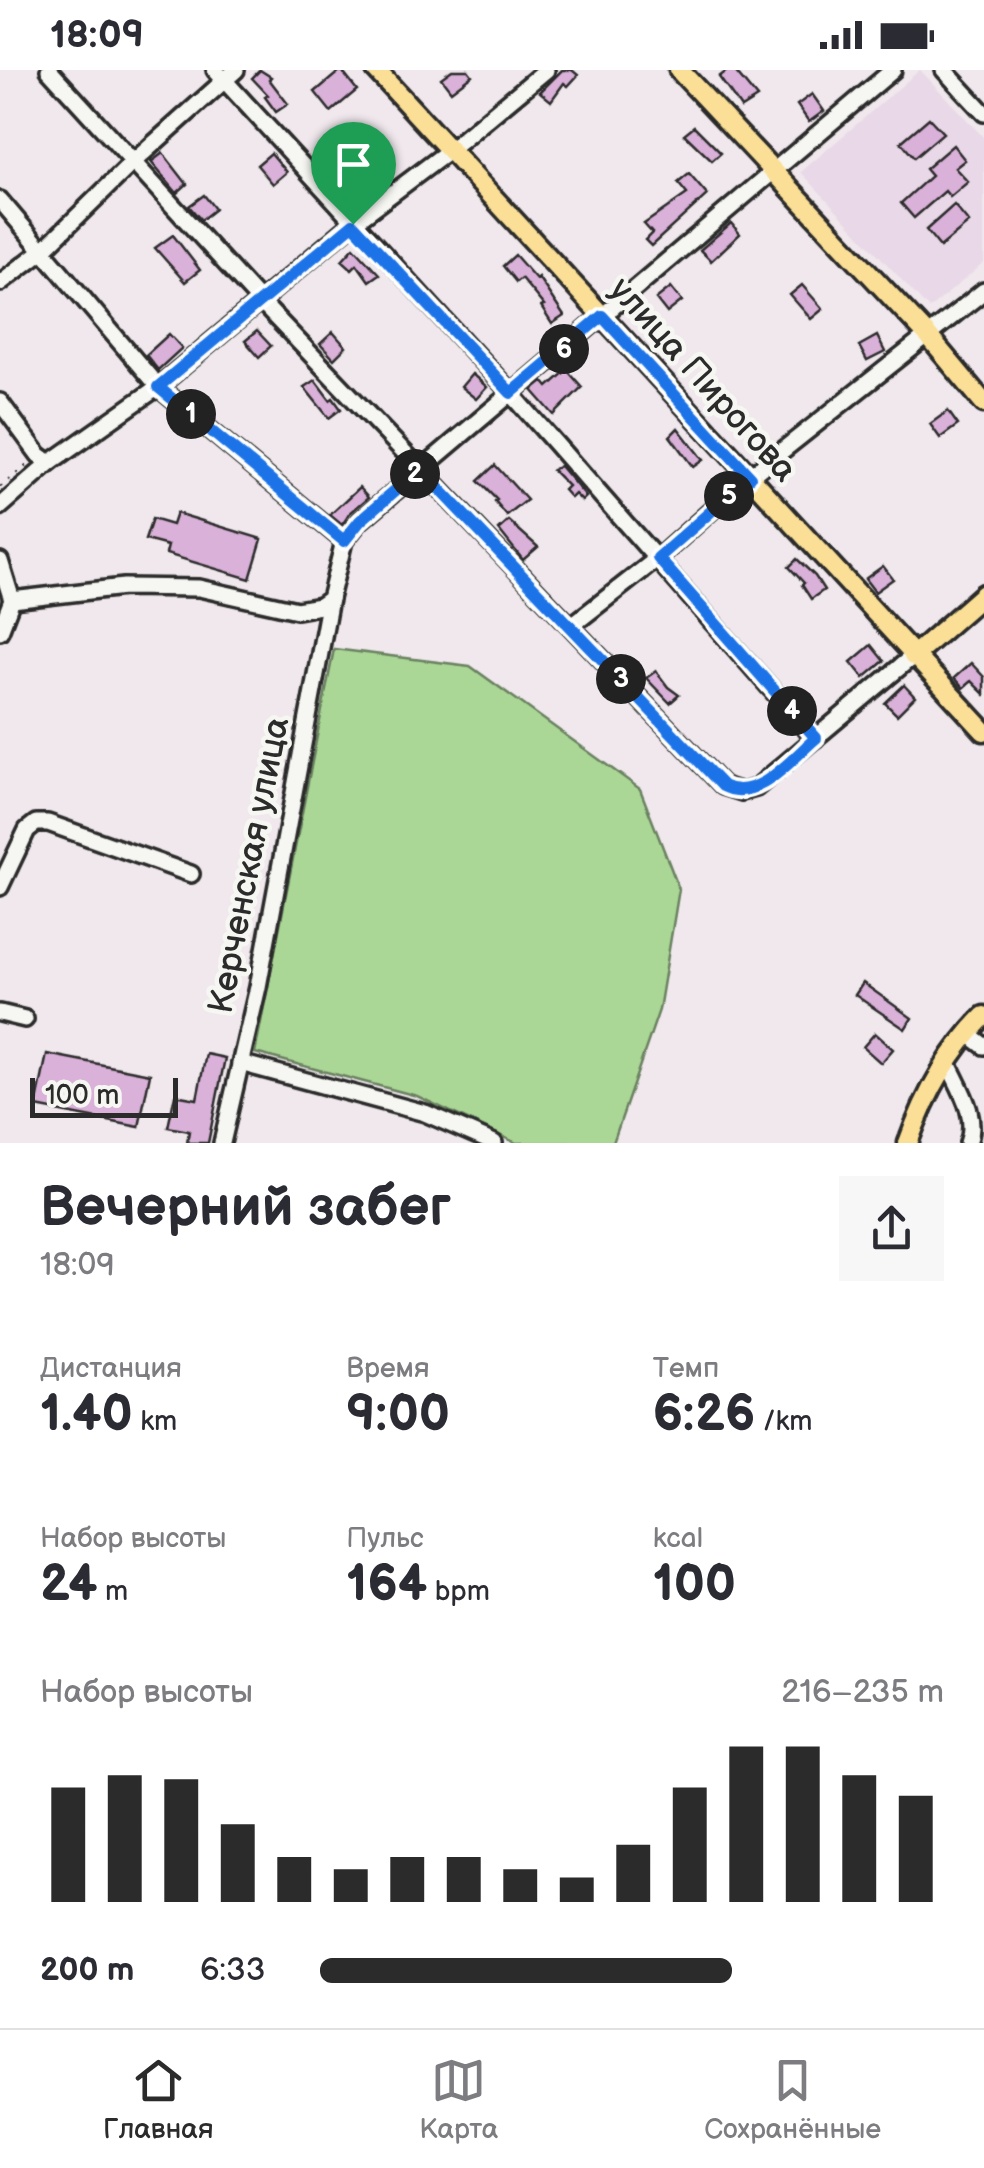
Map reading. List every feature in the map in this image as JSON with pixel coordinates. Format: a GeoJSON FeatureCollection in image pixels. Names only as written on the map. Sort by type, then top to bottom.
{"type":"FeatureCollection","features":[{"type":"Feature","properties":{"kind":"main road","name":"улица Пирогова"},"geometry":{"type":"LineString","coordinates":[[376,70],[984,731]]}},
{"type":"Feature","properties":{"kind":"main road"},"geometry":{"type":"LineString","coordinates":[[679,70],[928,336],[984,404]]}},
{"type":"Feature","properties":{"kind":"main road"},"geometry":{"type":"LineString","coordinates":[[912,656],[984,594]]}},
{"type":"Feature","properties":{"kind":"main road"},"geometry":{"type":"LineString","coordinates":[[908,1143],[921,1108],[948,1061],[984,1016]]}},
{"type":"Feature","properties":{"kind":"street"},"geometry":{"type":"LineString","coordinates":[[49,70],[260,301],[723,786],[742,792],[756,788],[912,656]]}},
{"type":"Feature","properties":{"kind":"street"},"geometry":{"type":"LineString","coordinates":[[0,508],[45,459],[158,387],[546,70]]}},
{"type":"Feature","properties":{"kind":"street"},"geometry":{"type":"LineString","coordinates":[[0,200],[158,387],[344,541],[360,521],[420,469],[893,70]]}},
{"type":"Feature","properties":{"kind":"street"},"geometry":{"type":"LineString","coordinates":[[944,70],[984,113]]}},
{"type":"Feature","properties":{"kind":"street"},"geometry":{"type":"LineString","coordinates":[[0,283],[43,250],[225,73],[353,224],[511,393],[816,738]]}},
{"type":"Feature","properties":{"kind":"street"},"geometry":{"type":"LineString","coordinates":[[572,626],[658,558],[750,477],[984,291]]}},
{"type":"Feature","properties":{"kind":"street"},"geometry":{"type":"LineString","coordinates":[[0,402],[45,459]]}},
{"type":"Feature","properties":{"kind":"street","name":"Керченская улица"},"geometry":{"type":"LineString","coordinates":[[222,1143],[258,987],[344,541]]}},
{"type":"Feature","properties":{"kind":"street"},"geometry":{"type":"LineString","coordinates":[[0,561],[12,600],[0,631]]}},
{"type":"Feature","properties":{"kind":"street"},"geometry":{"type":"LineString","coordinates":[[12,600],[124,586],[199,588],[297,610],[320,606],[330,598]]}},
{"type":"Feature","properties":{"kind":"street"},"geometry":{"type":"LineString","coordinates":[[0,887],[27,830],[36,823],[65,829],[191,874]]}},
{"type":"Feature","properties":{"kind":"street"},"geometry":{"type":"LineString","coordinates":[[0,1013],[25,1019]]}},
{"type":"Feature","properties":{"kind":"street"},"geometry":{"type":"LineString","coordinates":[[967,1033],[984,1046]]}},
{"type":"Feature","properties":{"kind":"street"},"geometry":{"type":"LineString","coordinates":[[948,1061],[971,1119],[968,1143]]}},
{"type":"Feature","properties":{"kind":"street"},"geometry":{"type":"LineString","coordinates":[[240,1062],[425,1113],[494,1143]]}},
{"type":"Feature","properties":{"kind":"path"},"geometry":{"type":"LineString","coordinates":[[0,487],[45,459]]}},
{"type":"Feature","properties":{"kind":"shaded area"},"geometry":{"type":"Polygon","coordinates":[[[920,70],[984,138],[984,263],[929,309],[801,172],[920,70]]]}},
{"type":"Feature","properties":{"kind":"green space"},"geometry":{"type":"Polygon","coordinates":[[[334,649],[470,666],[640,789],[679,889],[659,1010],[613,1143],[516,1143],[417,1096],[255,1053],[334,649]]]}},
{"type":"Feature","properties":{"kind":"building"},"geometry":{"type":"Polygon","coordinates":[[[260,70],[271,77],[288,104],[276,112],[265,97],[268,95],[252,78],[260,70]]]}},
{"type":"Feature","properties":{"kind":"building"},"geometry":{"type":"Polygon","coordinates":[[[341,70],[357,90],[331,112],[315,92],[341,70]]]}},
{"type":"Feature","properties":{"kind":"building"},"geometry":{"type":"Polygon","coordinates":[[[452,70],[468,70],[472,75],[451,91],[441,78],[452,70]]]}},
{"type":"Feature","properties":{"kind":"building"},"geometry":{"type":"Polygon","coordinates":[[[562,70],[578,75],[568,86],[564,83],[551,101],[540,92],[562,70]]]}},
{"type":"Feature","properties":{"kind":"building"},"geometry":{"type":"Polygon","coordinates":[[[734,70],[757,98],[741,108],[719,77],[734,70]]]}},
{"type":"Feature","properties":{"kind":"building"},"geometry":{"type":"Polygon","coordinates":[[[812,94],[824,111],[809,122],[797,105],[812,94]]]}},
{"type":"Feature","properties":{"kind":"building"},"geometry":{"type":"Polygon","coordinates":[[[929,118],[943,133],[914,158],[901,142],[929,118]]]}},
{"type":"Feature","properties":{"kind":"building"},"geometry":{"type":"Polygon","coordinates":[[[694,126],[721,153],[712,161],[684,134],[694,126]]]}},
{"type":"Feature","properties":{"kind":"building"},"geometry":{"type":"Polygon","coordinates":[[[953,145],[965,160],[955,168],[968,182],[950,197],[945,191],[914,218],[901,203],[931,176],[925,169],[953,145]]]}},
{"type":"Feature","properties":{"kind":"building"},"geometry":{"type":"Polygon","coordinates":[[[163,153],[187,184],[177,193],[151,162],[163,153]]]}},
{"type":"Feature","properties":{"kind":"building"},"geometry":{"type":"Polygon","coordinates":[[[271,153],[287,172],[273,184],[257,165],[271,153]]]}},
{"type":"Feature","properties":{"kind":"building"},"geometry":{"type":"Polygon","coordinates":[[[689,174],[707,195],[651,246],[645,240],[652,233],[644,224],[687,194],[678,183],[689,174]]]}},
{"type":"Feature","properties":{"kind":"building"},"geometry":{"type":"Polygon","coordinates":[[[204,195],[215,209],[201,220],[189,206],[204,195]]]}},
{"type":"Feature","properties":{"kind":"building"},"geometry":{"type":"Polygon","coordinates":[[[954,205],[969,223],[940,247],[926,230],[954,205]]]}},
{"type":"Feature","properties":{"kind":"building"},"geometry":{"type":"Polygon","coordinates":[[[731,223],[740,234],[711,261],[700,250],[731,223]]]}},
{"type":"Feature","properties":{"kind":"building"},"geometry":{"type":"Polygon","coordinates":[[[173,235],[200,270],[185,282],[155,248],[173,235]]]}},
{"type":"Feature","properties":{"kind":"building"},"geometry":{"type":"Polygon","coordinates":[[[354,247],[379,274],[369,281],[357,264],[352,269],[342,260],[354,247]]]}},
{"type":"Feature","properties":{"kind":"building"},"geometry":{"type":"Polygon","coordinates":[[[515,255],[538,277],[564,316],[552,324],[541,307],[544,306],[521,278],[516,282],[503,266],[515,255]]]}},
{"type":"Feature","properties":{"kind":"building"},"geometry":{"type":"Polygon","coordinates":[[[802,285],[823,309],[811,319],[790,295],[802,285]]]}},
{"type":"Feature","properties":{"kind":"building"},"geometry":{"type":"Polygon","coordinates":[[[671,287],[682,301],[667,313],[656,299],[671,287]]]}},
{"type":"Feature","properties":{"kind":"building"},"geometry":{"type":"Polygon","coordinates":[[[257,331],[271,346],[259,357],[245,341],[257,331]]]}},
{"type":"Feature","properties":{"kind":"building"},"geometry":{"type":"Polygon","coordinates":[[[333,332],[346,347],[334,359],[320,344],[333,332]]]}},
{"type":"Feature","properties":{"kind":"building"},"geometry":{"type":"Polygon","coordinates":[[[169,334],[182,348],[158,370],[146,355],[169,334]]]}},
{"type":"Feature","properties":{"kind":"building"},"geometry":{"type":"Polygon","coordinates":[[[877,336],[885,352],[867,361],[859,346],[877,336]]]}},
{"type":"Feature","properties":{"kind":"building"},"geometry":{"type":"Polygon","coordinates":[[[567,370],[582,387],[554,415],[532,390],[543,381],[548,387],[567,370]]]}},
{"type":"Feature","properties":{"kind":"building"},"geometry":{"type":"Polygon","coordinates":[[[472,374],[487,387],[476,399],[461,387],[472,374]]]}},
{"type":"Feature","properties":{"kind":"building"},"geometry":{"type":"Polygon","coordinates":[[[315,380],[341,409],[329,418],[304,387],[315,380]]]}},
{"type":"Feature","properties":{"kind":"building"},"geometry":{"type":"Polygon","coordinates":[[[948,411],[958,425],[940,438],[930,424],[948,411]]]}},
{"type":"Feature","properties":{"kind":"building"},"geometry":{"type":"Polygon","coordinates":[[[678,428],[703,460],[693,467],[670,436],[678,428]]]}},
{"type":"Feature","properties":{"kind":"building"},"geometry":{"type":"Polygon","coordinates":[[[495,465],[527,500],[507,516],[478,481],[495,465]]]}},
{"type":"Feature","properties":{"kind":"building"},"geometry":{"type":"Polygon","coordinates":[[[560,466],[586,497],[582,501],[575,494],[571,498],[564,490],[568,486],[552,470],[560,466]]]}},
{"type":"Feature","properties":{"kind":"building"},"geometry":{"type":"Polygon","coordinates":[[[360,487],[369,497],[342,525],[330,515],[360,487]]]}},
{"type":"Feature","properties":{"kind":"building"},"geometry":{"type":"Polygon","coordinates":[[[176,513],[262,539],[250,579],[166,554],[168,546],[145,540],[152,519],[172,525],[176,513]]]}},
{"type":"Feature","properties":{"kind":"building"},"geometry":{"type":"Polygon","coordinates":[[[509,521],[538,547],[523,560],[499,530],[509,521]]]}},
{"type":"Feature","properties":{"kind":"building"},"geometry":{"type":"Polygon","coordinates":[[[797,559],[824,590],[811,599],[804,583],[789,567],[797,559]]]}},
{"type":"Feature","properties":{"kind":"building"},"geometry":{"type":"Polygon","coordinates":[[[883,566],[893,579],[875,592],[865,579],[883,566]]]}},
{"type":"Feature","properties":{"kind":"building"},"geometry":{"type":"Polygon","coordinates":[[[871,645],[884,661],[864,678],[851,662],[871,645]]]}},
{"type":"Feature","properties":{"kind":"building"},"geometry":{"type":"Polygon","coordinates":[[[971,663],[984,677],[984,694],[971,681],[963,688],[954,678],[971,663]]]}},
{"type":"Feature","properties":{"kind":"building"},"geometry":{"type":"Polygon","coordinates":[[[656,671],[679,695],[670,703],[646,678],[656,671]]]}},
{"type":"Feature","properties":{"kind":"building"},"geometry":{"type":"Polygon","coordinates":[[[904,685],[915,697],[897,715],[885,703],[904,685]]]}},
{"type":"Feature","properties":{"kind":"building"},"geometry":{"type":"Polygon","coordinates":[[[863,983],[912,1018],[905,1029],[855,995],[863,983]]]}},
{"type":"Feature","properties":{"kind":"building"},"geometry":{"type":"Polygon","coordinates":[[[875,1033],[893,1049],[881,1063],[863,1047],[875,1033]]]}},
{"type":"Feature","properties":{"kind":"building"},"geometry":{"type":"Polygon","coordinates":[[[47,1054],[150,1074],[139,1127],[36,1107],[47,1054]]]}},
{"type":"Feature","properties":{"kind":"building"},"geometry":{"type":"Polygon","coordinates":[[[206,1054],[225,1058],[208,1143],[187,1143],[189,1131],[168,1127],[175,1095],[197,1099],[206,1054]]]}},
{"type":"Feature","properties":{"kind":"route"},"geometry":{"type":"LineString","coordinates":[[353,224],[511,393],[602,316],[750,477],[658,558],[816,738],[756,788],[742,792],[723,786],[420,469],[360,521],[344,541],[158,387],[353,224]]}}]}
